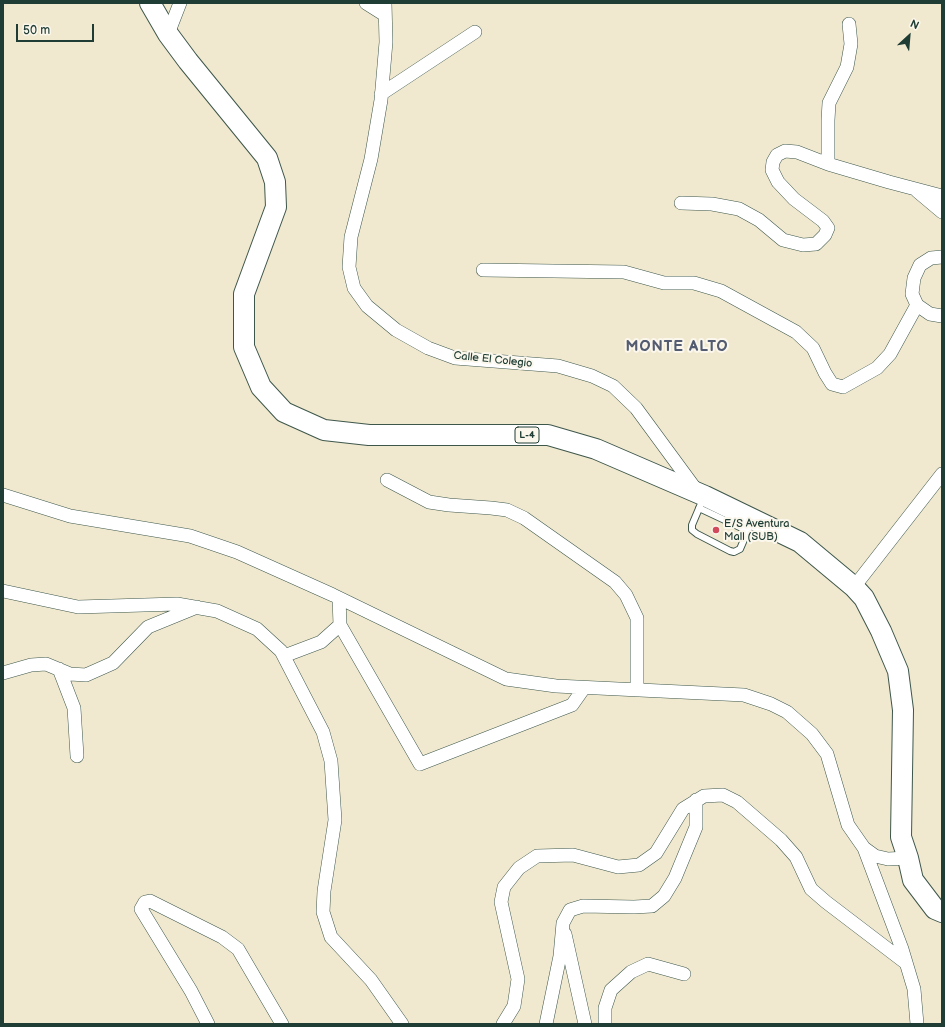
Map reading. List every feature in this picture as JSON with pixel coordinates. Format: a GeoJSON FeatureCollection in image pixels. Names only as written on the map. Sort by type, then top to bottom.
{"type":"FeatureCollection","features":[{"type":"Feature","properties":{"kind":"main road","name":"L-4"},"geometry":{"type":"LineString","coordinates":[[150,3],[168,34],[192,68],[267,158],[275,182],[276,207],[244,294],[244,347],[261,387],[284,412],[324,430],[369,435],[548,435],[596,449],[701,499],[750,525],[800,542],[854,587],[864,598],[881,630],[898,671],[903,710],[901,837],[913,880],[935,909],[942,912]]}},
{"type":"Feature","properties":{"kind":"street"},"geometry":{"type":"LineString","coordinates":[[168,34],[180,3]]}},
{"type":"Feature","properties":{"kind":"street"},"geometry":{"type":"LineString","coordinates":[[366,3],[385,9]]}},
{"type":"Feature","properties":{"kind":"street","name":"Calle El Colegio"},"geometry":{"type":"LineString","coordinates":[[385,9],[386,42],[381,94],[371,159],[351,237],[349,267],[354,288],[367,306],[396,330],[428,348],[455,358],[558,366],[592,376],[613,386],[636,408],[701,499]]}},
{"type":"Feature","properties":{"kind":"street"},"geometry":{"type":"LineString","coordinates":[[828,164],[829,103],[847,67],[851,44],[849,24]]}},
{"type":"Feature","properties":{"kind":"street"},"geometry":{"type":"LineString","coordinates":[[381,94],[474,32]]}},
{"type":"Feature","properties":{"kind":"street"},"geometry":{"type":"LineString","coordinates":[[681,203],[712,204],[739,209],[759,220],[783,240],[803,245],[816,244],[825,235],[828,228],[823,221],[794,199],[778,182],[772,170],[773,162],[777,155],[786,151],[796,152],[828,164],[942,196]]}},
{"type":"Feature","properties":{"kind":"street"},"geometry":{"type":"LineString","coordinates":[[914,188],[942,212]]}},
{"type":"Feature","properties":{"kind":"street"},"geometry":{"type":"LineString","coordinates":[[942,257],[932,258],[920,265],[914,278],[912,294],[917,305],[930,314],[942,316]]}},
{"type":"Feature","properties":{"kind":"street"},"geometry":{"type":"LineString","coordinates":[[483,270],[624,272],[664,283],[694,283],[721,291],[796,332],[813,348],[832,384],[842,387],[877,368],[890,354],[917,305]]}},
{"type":"Feature","properties":{"kind":"street"},"geometry":{"type":"LineString","coordinates":[[854,587],[942,474]]}},
{"type":"Feature","properties":{"kind":"street"},"geometry":{"type":"LineString","coordinates":[[387,480],[429,502],[507,510],[524,518],[615,582],[626,595],[637,618],[637,690]]}},
{"type":"Feature","properties":{"kind":"street"},"geometry":{"type":"LineString","coordinates":[[3,495],[70,516],[190,536],[237,552],[339,598],[506,679],[556,686],[584,688],[744,695],[771,704],[787,712],[812,734],[827,754],[848,825],[864,848],[906,962],[914,989],[916,1024]]}},
{"type":"Feature","properties":{"kind":"street"},"geometry":{"type":"LineString","coordinates":[[3,591],[78,607],[177,604],[217,611],[257,629],[281,650],[323,732],[332,761],[334,820],[324,891],[323,912],[331,937],[371,980],[402,1024]]}},
{"type":"Feature","properties":{"kind":"street"},"geometry":{"type":"LineString","coordinates":[[339,598],[340,625],[420,764],[572,705],[584,688]]}},
{"type":"Feature","properties":{"kind":"street"},"geometry":{"type":"LineString","coordinates":[[3,673],[30,665],[46,664],[70,674],[86,675],[114,663],[148,627],[198,608]]}},
{"type":"Feature","properties":{"kind":"street"},"geometry":{"type":"LineString","coordinates":[[284,656],[321,642],[340,625]]}},
{"type":"Feature","properties":{"kind":"street"},"geometry":{"type":"LineString","coordinates":[[58,669],[74,708],[77,756]]}},
{"type":"Feature","properties":{"kind":"street"},"geometry":{"type":"LineString","coordinates":[[503,1024],[514,1006],[518,979],[501,902],[504,887],[519,868],[537,856],[566,855],[573,855],[618,867],[639,865],[656,853],[683,809],[704,796],[723,795],[737,802],[781,840],[796,857],[811,889],[906,962]]}},
{"type":"Feature","properties":{"kind":"street"},"geometry":{"type":"LineString","coordinates":[[546,1024],[560,956],[563,923],[570,910],[583,906],[652,906],[664,896],[675,878],[696,827],[696,800]]}},
{"type":"Feature","properties":{"kind":"street"},"geometry":{"type":"LineString","coordinates":[[864,848],[875,856],[888,860],[908,858]]}},
{"type":"Feature","properties":{"kind":"street"},"geometry":{"type":"LineString","coordinates":[[208,1024],[191,991],[141,909],[145,902],[150,901],[222,937],[238,949],[282,1024]]}},
{"type":"Feature","properties":{"kind":"street"},"geometry":{"type":"LineString","coordinates":[[563,923],[585,1024]]}},
{"type":"Feature","properties":{"kind":"street"},"geometry":{"type":"LineString","coordinates":[[605,1024],[605,1008],[612,990],[631,972],[648,964],[684,974]]}},
{"type":"Feature","properties":{"kind":"lane"},"geometry":{"type":"LineString","coordinates":[[701,499],[692,525],[692,530],[697,534],[734,552],[740,549],[750,525]]}},
{"type":"Feature","properties":{"kind":"place","name":"E/S Aventura Mall (SUB)"},"geometry":{"type":"Point","coordinates":[716,530]}},
{"type":"Feature","properties":{"kind":"district","name":"MONTE ALTO"},"geometry":{"type":"Point","coordinates":[677,347]}}]}
